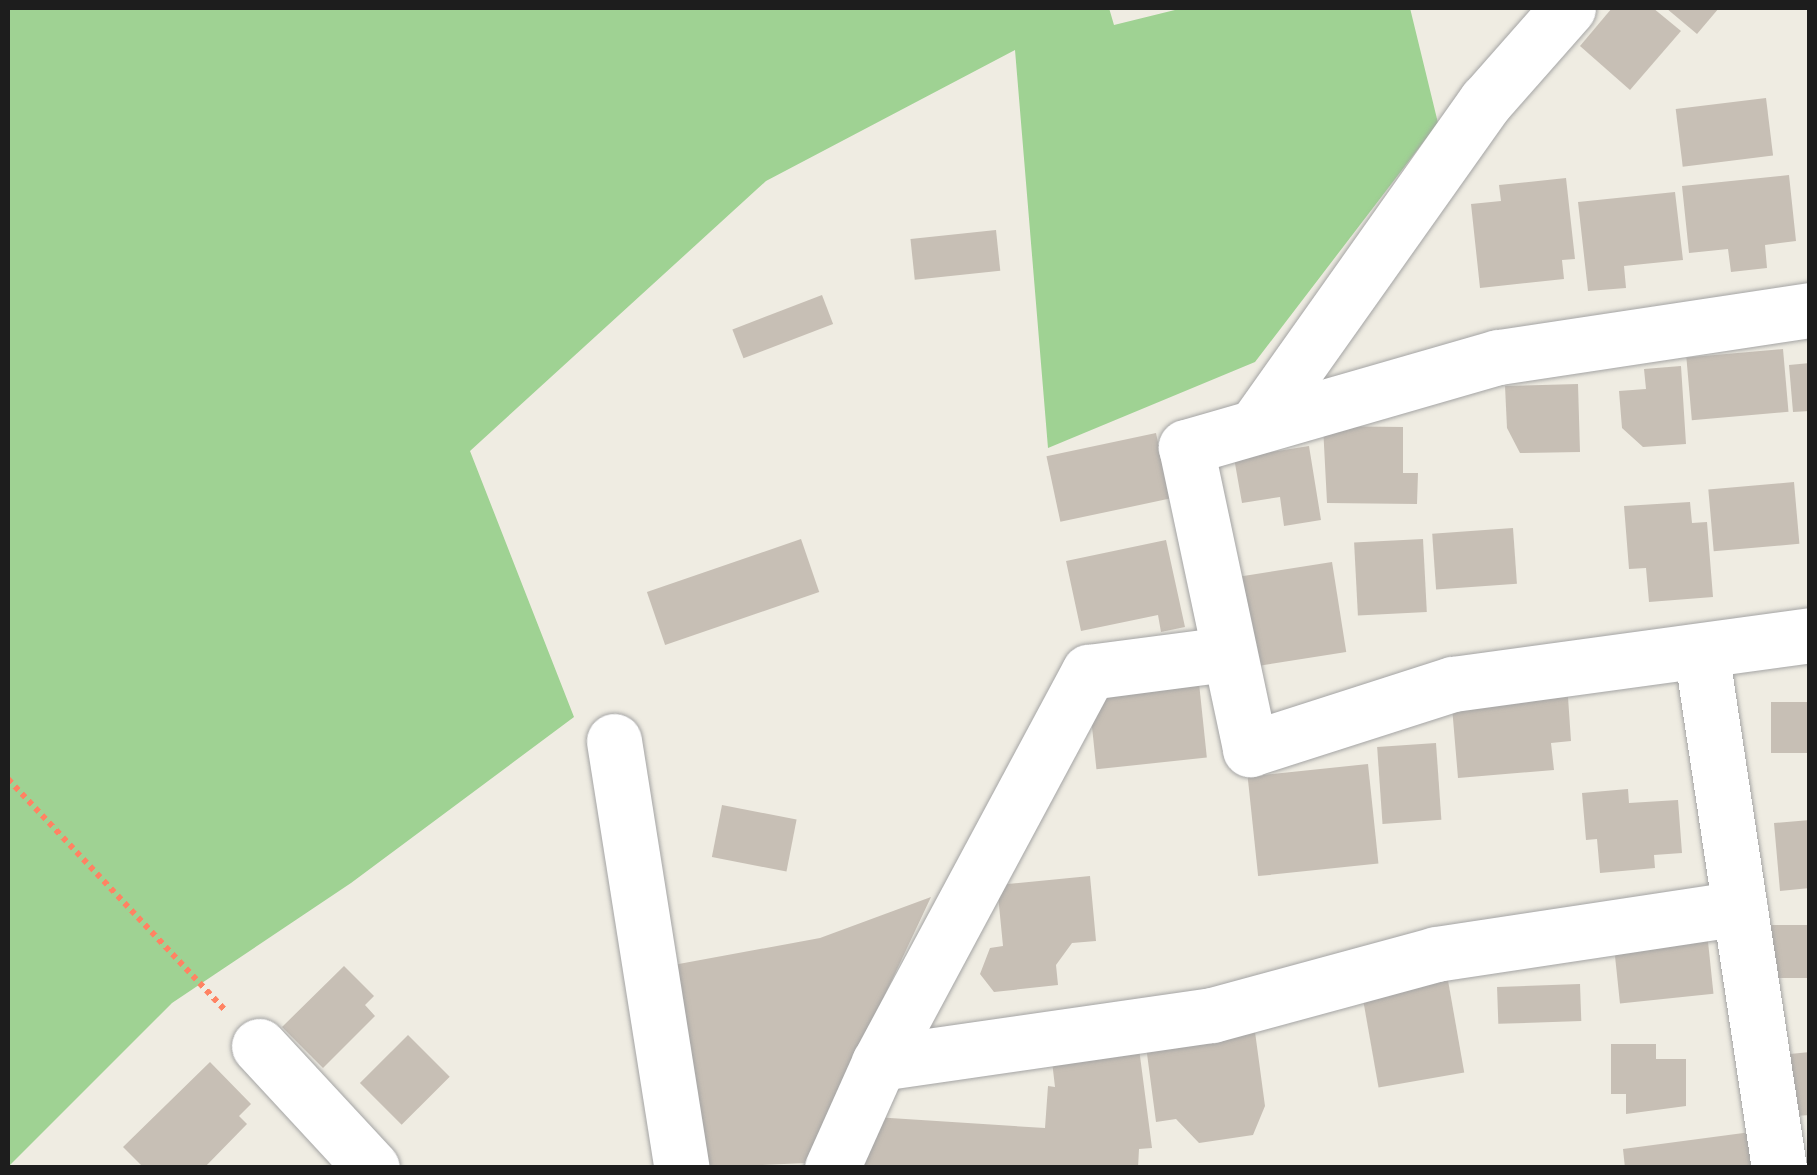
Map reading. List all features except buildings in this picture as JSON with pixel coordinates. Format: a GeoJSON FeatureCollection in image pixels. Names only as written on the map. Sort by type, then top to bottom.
{"type":"FeatureCollection","features":[{"type":"Feature","properties":{"kind":"street"},"geometry":{"type":"LineString","coordinates":[[1257,424],[1486,100],[1568,8]]}},
{"type":"Feature","properties":{"kind":"street"},"geometry":{"type":"LineString","coordinates":[[1810,310],[1498,357],[1186,447],[1226,654],[1250,749],[1452,684],[1810,635]]}},
{"type":"Feature","properties":{"kind":"street"},"geometry":{"type":"LineString","coordinates":[[1700,651],[1779,1168]]}},
{"type":"Feature","properties":{"kind":"street"},"geometry":{"type":"LineString","coordinates":[[832,1168],[879,1063],[1090,672],[1226,654]]}},
{"type":"Feature","properties":{"kind":"street"},"geometry":{"type":"LineString","coordinates":[[614,741],[682,1168]]}},
{"type":"Feature","properties":{"kind":"street"},"geometry":{"type":"LineString","coordinates":[[879,1063],[1212,1015],[1436,954],[1740,908]]}},
{"type":"Feature","properties":{"kind":"street"},"geometry":{"type":"LineString","coordinates":[[258,1046],[372,1168]]}},
{"type":"Feature","properties":{"kind":"path"},"geometry":{"type":"LineString","coordinates":[[8,779],[258,1046]]}},
{"type":"Feature","properties":{"kind":"green space"},"geometry":{"type":"Polygon","coordinates":[[[8,8],[1109,8],[1114,25],[1183,8],[1410,8],[1438,123],[1255,362],[1048,448],[1015,50],[766,181],[470,451],[574,717],[351,883],[172,1003],[8,1167],[8,8]]]}}]}
